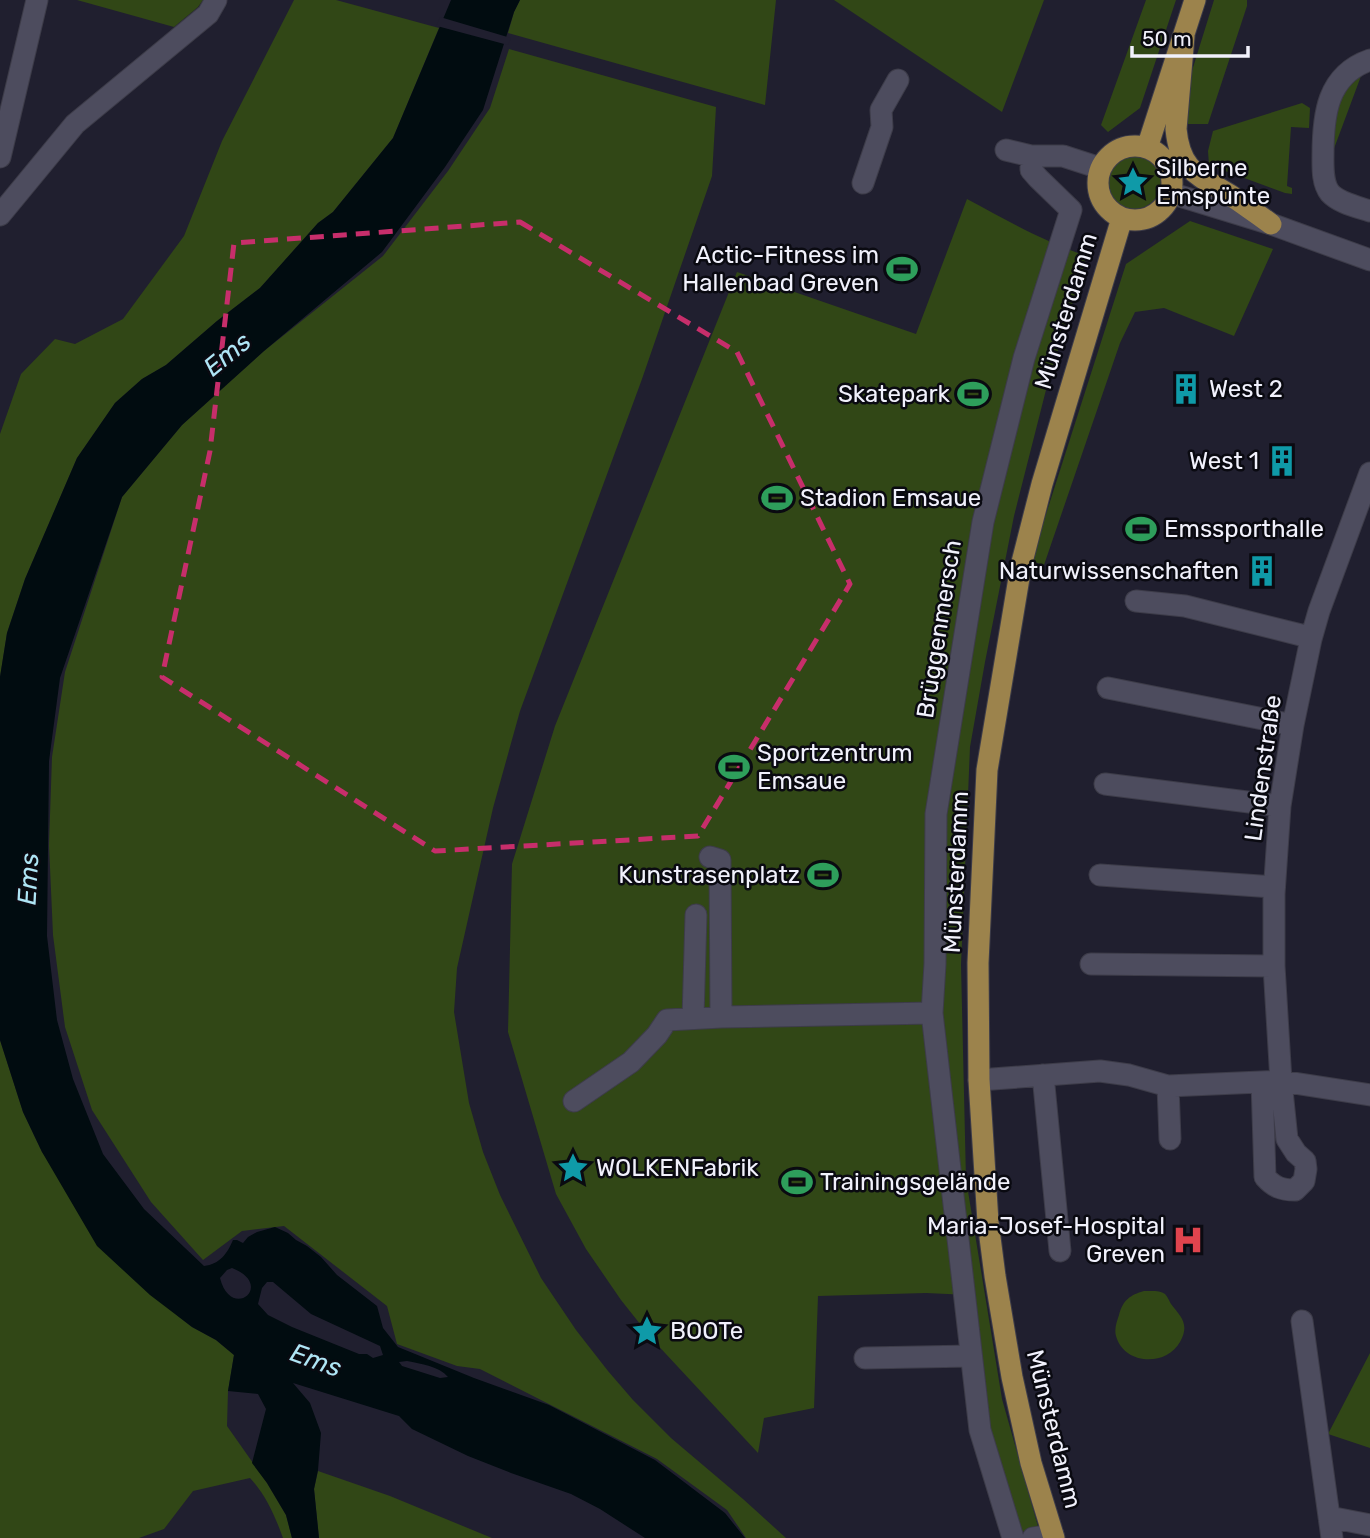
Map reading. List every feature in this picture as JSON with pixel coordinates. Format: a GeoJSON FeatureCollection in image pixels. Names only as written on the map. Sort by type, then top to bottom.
{"type":"FeatureCollection","features":[{"type":"Feature","properties":{"kind":"main road"},"geometry":{"type":"LineString","coordinates":[[1147,148],[1195,0]]}},
{"type":"Feature","properties":{"kind":"main road"},"geometry":{"type":"LineString","coordinates":[[1184,36],[1176,129],[1178,145],[1185,162],[1202,179],[1231,195],[1271,224]]}},
{"type":"Feature","properties":{"kind":"main road"},"geometry":{"type":"LineString","coordinates":[[1136,145],[1147,148],[1165,161],[1172,182],[1170,193],[1166,204],[1147,218],[1122,218],[1112,213],[1098,193],[1100,169],[1114,151],[1136,145]]}},
{"type":"Feature","properties":{"kind":"main road","name":"Münsterdamm"},"geometry":{"type":"LineString","coordinates":[[1047,1537],[1012,1377],[988,1222],[979,1080],[978,962],[987,770],[1021,566],[1042,484],[1122,218]]}},
{"type":"Feature","properties":{"kind":"street"},"geometry":{"type":"LineString","coordinates":[[0,157],[37,0]]}},
{"type":"Feature","properties":{"kind":"street"},"geometry":{"type":"LineString","coordinates":[[0,215],[75,124],[208,14],[216,0]]}},
{"type":"Feature","properties":{"kind":"street"},"geometry":{"type":"LineString","coordinates":[[1370,60],[1349,70],[1336,85],[1329,100],[1323,131],[1323,172],[1331,193],[1370,211]]}},
{"type":"Feature","properties":{"kind":"street"},"geometry":{"type":"LineString","coordinates":[[863,183],[882,127],[881,110],[898,80]]}},
{"type":"Feature","properties":{"kind":"street"},"geometry":{"type":"LineString","coordinates":[[1006,150],[1031,156],[1063,156],[1100,169]]}},
{"type":"Feature","properties":{"kind":"street","name":"Brüggenmersch"},"geometry":{"type":"LineString","coordinates":[[1013,1538],[980,1430],[932,1013],[936,814],[980,535],[1024,358],[1071,210],[1031,170],[1031,156]]}},
{"type":"Feature","properties":{"kind":"street"},"geometry":{"type":"LineString","coordinates":[[1170,193],[1271,224],[1370,260]]}},
{"type":"Feature","properties":{"kind":"street","name":"Lindenstraße"},"geometry":{"type":"LineString","coordinates":[[1272,1082],[1274,887],[1280,806],[1293,725],[1319,611],[1370,473]]}},
{"type":"Feature","properties":{"kind":"street"},"geometry":{"type":"LineString","coordinates":[[1136,601],[1185,606],[1311,639]]}},
{"type":"Feature","properties":{"kind":"street"},"geometry":{"type":"LineString","coordinates":[[1108,688],[1293,725]]}},
{"type":"Feature","properties":{"kind":"street"},"geometry":{"type":"LineString","coordinates":[[1105,784],[1280,806]]}},
{"type":"Feature","properties":{"kind":"street"},"geometry":{"type":"LineString","coordinates":[[710,857],[720,860],[721,1017]]}},
{"type":"Feature","properties":{"kind":"street"},"geometry":{"type":"LineString","coordinates":[[1100,875],[1274,887]]}},
{"type":"Feature","properties":{"kind":"street"},"geometry":{"type":"LineString","coordinates":[[693,1018],[696,915]]}},
{"type":"Feature","properties":{"kind":"street"},"geometry":{"type":"LineString","coordinates":[[1091,964],[1274,967]]}},
{"type":"Feature","properties":{"kind":"street"},"geometry":{"type":"LineString","coordinates":[[574,1101],[631,1062],[657,1035],[667,1020],[932,1013]]}},
{"type":"Feature","properties":{"kind":"street"},"geometry":{"type":"LineString","coordinates":[[979,1080],[1100,1071],[1129,1074],[1168,1086],[1272,1082],[1370,1095]]}},
{"type":"Feature","properties":{"kind":"street"},"geometry":{"type":"LineString","coordinates":[[1043,1075],[1059,1251]]}},
{"type":"Feature","properties":{"kind":"street"},"geometry":{"type":"LineString","coordinates":[[1168,1086],[1170,1139]]}},
{"type":"Feature","properties":{"kind":"street"},"geometry":{"type":"LineString","coordinates":[[1303,1321],[1331,1528],[1370,1525]]}},
{"type":"Feature","properties":{"kind":"street"},"geometry":{"type":"LineString","coordinates":[[864,1358],[971,1356]]}},
{"type":"Feature","properties":{"kind":"highlighted area"},"geometry":{"type":"Polygon","coordinates":[[[520,222],[737,352],[850,584],[698,836],[435,851],[162,677],[210,451],[234,243],[520,222]]]}},
{"type":"Feature","properties":{"kind":"green space"},"geometry":{"type":"Polygon","coordinates":[[[77,0],[203,0],[174,27],[77,0]]]}},
{"type":"Feature","properties":{"kind":"green space"},"geometry":{"type":"Polygon","coordinates":[[[294,0],[336,0],[439,28],[393,138],[333,212],[318,223],[260,288],[115,403],[77,458],[25,579],[7,633],[0,677],[0,434],[21,374],[55,339],[75,344],[123,319],[184,236],[222,141],[294,0]]]}},
{"type":"Feature","properties":{"kind":"green space"},"geometry":{"type":"Polygon","coordinates":[[[520,0],[776,0],[765,105],[508,33],[520,0]]]}},
{"type":"Feature","properties":{"kind":"green space"},"geometry":{"type":"Polygon","coordinates":[[[834,0],[1044,0],[1002,112],[834,0]]]}},
{"type":"Feature","properties":{"kind":"green space"},"geometry":{"type":"Polygon","coordinates":[[[1146,0],[1176,0],[1140,108],[1108,132],[1101,125],[1146,0]]]}},
{"type":"Feature","properties":{"kind":"green space"},"geometry":{"type":"Polygon","coordinates":[[[1214,0],[1247,0],[1247,6],[1208,124],[1184,124],[1186,90],[1214,0]]]}},
{"type":"Feature","properties":{"kind":"green space"},"geometry":{"type":"Polygon","coordinates":[[[509,49],[716,107],[712,176],[642,379],[520,711],[493,808],[457,968],[454,1012],[469,1103],[483,1152],[500,1195],[541,1278],[576,1330],[633,1400],[671,1438],[786,1538],[746,1538],[727,1510],[657,1459],[480,1369],[457,1366],[397,1344],[387,1306],[284,1226],[242,1231],[203,1260],[151,1202],[92,1110],[65,1027],[53,935],[49,845],[52,757],[65,672],[122,497],[182,425],[264,351],[383,256],[448,171],[490,108],[509,49]]]}},
{"type":"Feature","properties":{"kind":"green space"},"geometry":{"type":"Polygon","coordinates":[[[1364,68],[1329,162],[1331,108],[1364,68]]]}},
{"type":"Feature","properties":{"kind":"green space"},"geometry":{"type":"Polygon","coordinates":[[[1302,103],[1310,108],[1309,128],[1291,127],[1287,186],[1292,188],[1292,194],[1209,165],[1208,151],[1213,131],[1302,103]]]}},
{"type":"Feature","properties":{"kind":"green space"},"geometry":{"type":"Polygon","coordinates":[[[1134,155],[1153,163],[1161,182],[1153,201],[1134,209],[1115,201],[1107,182],[1115,163],[1134,155]]]}},
{"type":"Feature","properties":{"kind":"green space","name":"Sportzentrum Emsaue"},"geometry":{"type":"Polygon","coordinates":[[[967,199],[1011,223],[1087,256],[1047,386],[1014,516],[970,747],[961,965],[966,1179],[1002,1399],[1039,1530],[1020,1532],[986,1431],[969,1295],[926,1293],[818,1296],[814,1408],[764,1418],[758,1453],[652,1339],[586,1249],[556,1194],[508,1032],[512,864],[555,726],[737,272],[916,334],[967,199]]]}},
{"type":"Feature","properties":{"kind":"green space"},"geometry":{"type":"Polygon","coordinates":[[[1190,221],[1273,249],[1234,336],[1164,308],[1135,312],[1120,343],[1044,565],[1031,561],[1126,264],[1190,221]]]}},
{"type":"Feature","properties":{"kind":"green space"},"geometry":{"type":"Polygon","coordinates":[[[0,1040],[23,1112],[42,1152],[178,1316],[234,1355],[228,1391],[227,1426],[286,1515],[292,1538],[283,1538],[270,1506],[250,1478],[193,1491],[164,1529],[139,1538],[0,1538],[0,1040]]]}},
{"type":"Feature","properties":{"kind":"green space"},"geometry":{"type":"Polygon","coordinates":[[[1144,1291],[1165,1294],[1184,1325],[1183,1336],[1174,1350],[1156,1359],[1127,1353],[1120,1346],[1115,1333],[1125,1302],[1131,1296],[1144,1291]]]}},
{"type":"Feature","properties":{"kind":"green space"},"geometry":{"type":"Polygon","coordinates":[[[1370,1353],[1370,1448],[1328,1434],[1370,1353]]]}},
{"type":"Feature","properties":{"kind":"green space"},"geometry":{"type":"Polygon","coordinates":[[[318,1471],[390,1496],[492,1538],[319,1538],[314,1489],[318,1471]]]}},
{"type":"Feature","properties":{"kind":"water","name":"Ems"},"geometry":{"type":"Polygon","coordinates":[[[451,0],[520,0],[483,110],[382,252],[264,351],[182,425],[122,497],[60,678],[49,761],[47,936],[57,1020],[73,1079],[103,1154],[144,1209],[204,1266],[222,1258],[233,1240],[243,1243],[257,1232],[275,1227],[288,1233],[321,1257],[337,1275],[377,1306],[383,1328],[398,1347],[549,1405],[655,1460],[725,1513],[745,1538],[645,1538],[571,1494],[468,1456],[412,1429],[399,1416],[293,1383],[310,1403],[321,1433],[314,1489],[319,1538],[292,1538],[286,1515],[252,1463],[266,1409],[258,1394],[228,1391],[234,1355],[150,1295],[97,1246],[42,1152],[23,1112],[0,1040],[0,677],[7,633],[25,579],[77,458],[115,403],[260,288],[318,223],[333,212],[393,138],[451,0]],[[232,1268],[220,1278],[225,1291],[240,1299],[247,1296],[250,1283],[245,1275],[232,1268]],[[267,1282],[262,1288],[258,1304],[268,1315],[359,1354],[367,1354],[373,1358],[383,1355],[380,1346],[311,1314],[273,1282],[267,1282]],[[399,1362],[402,1366],[440,1378],[448,1377],[429,1366],[399,1362]]]}},
{"type":"Feature","properties":{"kind":"pier"},"geometry":{"type":"Polygon","coordinates":[[[440,17],[511,38],[508,45],[436,27],[440,17]]]}},
{"type":"Feature","properties":{"kind":"place","name":"Silberne Emspünte"},"geometry":{"type":"Point","coordinates":[1133,182]}},
{"type":"Feature","properties":{"kind":"place","name":"Actic-Fitness im Hallenbad Greven"},"geometry":{"type":"Point","coordinates":[902,269]}},
{"type":"Feature","properties":{"kind":"place","name":"West 2"},"geometry":{"type":"Point","coordinates":[1186,389]}},
{"type":"Feature","properties":{"kind":"place","name":"Skatepark"},"geometry":{"type":"Point","coordinates":[973,394]}},
{"type":"Feature","properties":{"kind":"place","name":"West 1"},"geometry":{"type":"Point","coordinates":[1282,461]}},
{"type":"Feature","properties":{"kind":"place","name":"Stadion Emsaue"},"geometry":{"type":"Point","coordinates":[777,498]}},
{"type":"Feature","properties":{"kind":"place","name":"Emssporthalle"},"geometry":{"type":"Point","coordinates":[1141,529]}},
{"type":"Feature","properties":{"kind":"place","name":"Naturwissenschaften"},"geometry":{"type":"Point","coordinates":[1262,571]}},
{"type":"Feature","properties":{"kind":"place","name":"Sportzentrum Emsaue"},"geometry":{"type":"Point","coordinates":[734,767]}},
{"type":"Feature","properties":{"kind":"place","name":"Kunstrasenplatz"},"geometry":{"type":"Point","coordinates":[823,875]}},
{"type":"Feature","properties":{"kind":"place","name":"WOLKENFabrik"},"geometry":{"type":"Point","coordinates":[573,1168]}},
{"type":"Feature","properties":{"kind":"place","name":"Trainingsgelände"},"geometry":{"type":"Point","coordinates":[797,1182]}},
{"type":"Feature","properties":{"kind":"place","name":"Maria-Josef-Hospital Greven"},"geometry":{"type":"Point","coordinates":[1188,1240]}},
{"type":"Feature","properties":{"kind":"place","name":"BOOTe"},"geometry":{"type":"Point","coordinates":[647,1331]}}]}
